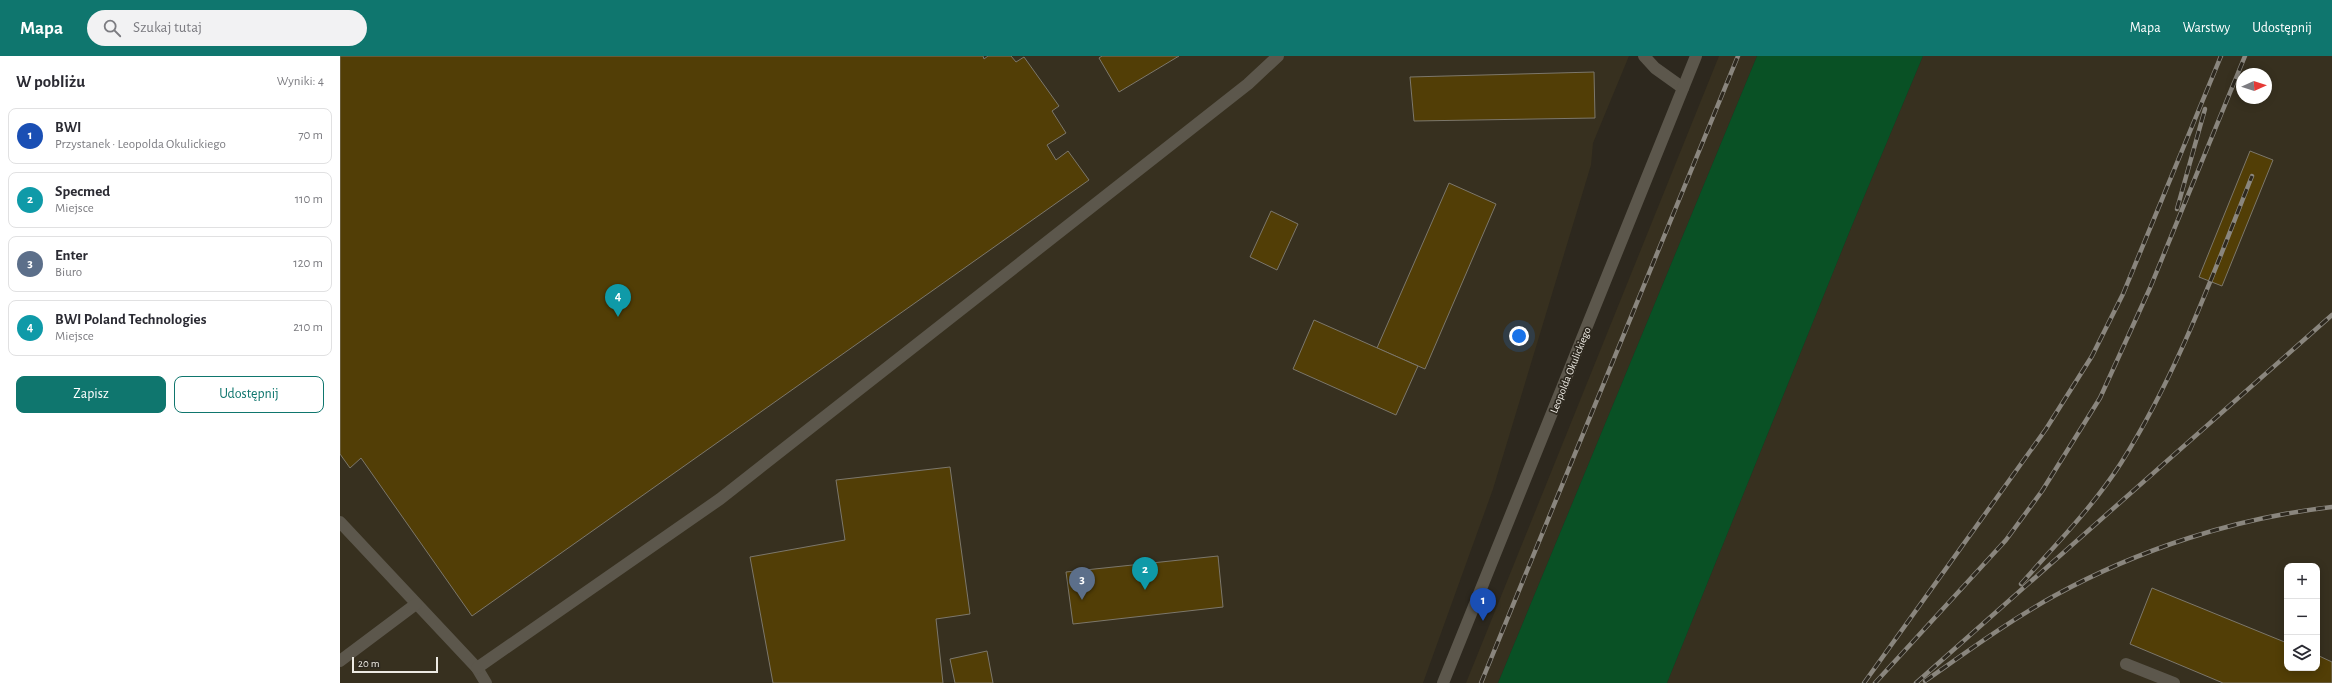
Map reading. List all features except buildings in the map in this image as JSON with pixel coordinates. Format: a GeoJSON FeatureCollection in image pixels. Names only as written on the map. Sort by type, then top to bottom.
{"type":"FeatureCollection","features":[{"type":"Feature","properties":{"kind":"street"},"geometry":{"type":"LineString","coordinates":[[477,668],[720,499],[1248,84],[1278,56]]}},
{"type":"Feature","properties":{"kind":"street"},"geometry":{"type":"LineString","coordinates":[[1644,56],[1655,68],[1683,88]]}},
{"type":"Feature","properties":{"kind":"street","name":"Leopolda Okulickiego"},"geometry":{"type":"LineString","coordinates":[[1443,683],[1696,56]]}},
{"type":"Feature","properties":{"kind":"street"},"geometry":{"type":"LineString","coordinates":[[340,522],[477,668],[486,683]]}},
{"type":"Feature","properties":{"kind":"street"},"geometry":{"type":"LineString","coordinates":[[340,661],[416,604]]}},
{"type":"Feature","properties":{"kind":"street"},"geometry":{"type":"LineString","coordinates":[[2126,664],[2174,683]]}},
{"type":"Feature","properties":{"kind":"shaded area"},"geometry":{"type":"Polygon","coordinates":[[[340,56],[1629,56],[1593,143],[1591,165],[1493,489],[1423,683],[340,683],[340,56]]]}},
{"type":"Feature","properties":{"kind":"shaded area"},"geometry":{"type":"Polygon","coordinates":[[[1719,56],[1757,56],[1498,683],[1466,683],[1719,56]]]}},
{"type":"Feature","properties":{"kind":"shaded area"},"geometry":{"type":"Polygon","coordinates":[[[1923,56],[2332,56],[2332,683],[1667,683],[1851,228],[1923,56]]]}},
{"type":"Feature","properties":{"kind":"green space"},"geometry":{"type":"Polygon","coordinates":[[[1757,56],[1923,56],[1851,228],[1667,683],[1498,683],[1757,56]]]}},
{"type":"Feature","properties":{"kind":"railway"},"geometry":{"type":"LineString","coordinates":[[1481,683],[1738,56]]}},
{"type":"Feature","properties":{"kind":"railway"},"geometry":{"type":"LineString","coordinates":[[1864,683],[2046,429],[2092,356],[2123,294],[2221,56]]}},
{"type":"Feature","properties":{"kind":"railway"},"geometry":{"type":"LineString","coordinates":[[1875,683],[2006,540],[2042,491],[2100,398],[2150,288],[2245,56]]}},
{"type":"Feature","properties":{"kind":"railway"},"geometry":{"type":"LineString","coordinates":[[2177,209],[2205,109]]}},
{"type":"Feature","properties":{"kind":"railway"},"geometry":{"type":"LineString","coordinates":[[2021,584],[2098,495],[2121,463],[2141,429],[2160,394],[2193,322],[2252,176]]}},
{"type":"Feature","properties":{"kind":"railway"},"geometry":{"type":"LineString","coordinates":[[1916,683],[2332,315]]}},
{"type":"Feature","properties":{"kind":"railway"},"geometry":{"type":"LineString","coordinates":[[1925,681],[2037,606],[2086,579],[2120,564],[2154,550],[2224,528],[2260,519],[2332,507]]}},
{"type":"Feature","properties":{"kind":"place","name":"BWI Poland Technologies"},"geometry":{"type":"Point","coordinates":[618,317]}},
{"type":"Feature","properties":{"kind":"place","name":"Specmed"},"geometry":{"type":"Point","coordinates":[1145,590]}},
{"type":"Feature","properties":{"kind":"place","name":"Enter"},"geometry":{"type":"Point","coordinates":[1082,600]}},
{"type":"Feature","properties":{"kind":"place","name":"BWI"},"geometry":{"type":"Point","coordinates":[1483,621]}}]}
